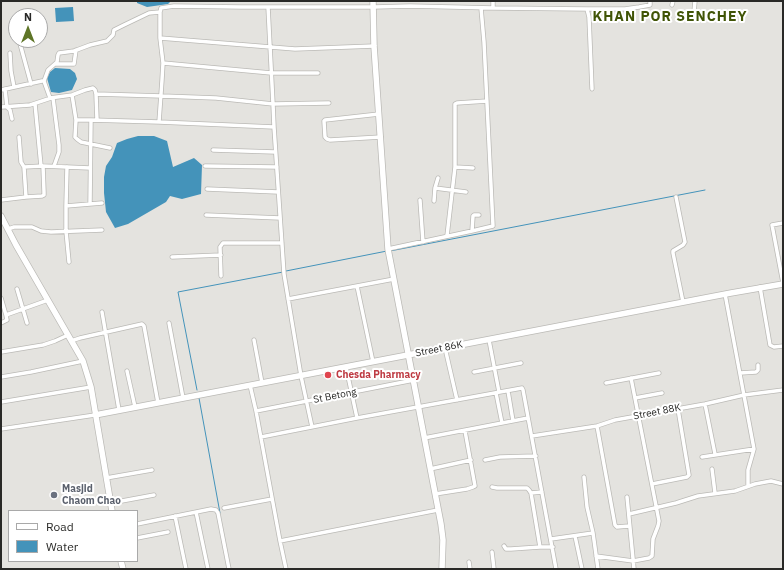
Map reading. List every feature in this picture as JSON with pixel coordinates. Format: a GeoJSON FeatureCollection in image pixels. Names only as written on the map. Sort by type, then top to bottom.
{"type":"FeatureCollection","features":[{"type":"Feature","properties":{"kind":"street"},"geometry":{"type":"LineString","coordinates":[[409,1],[410,6]]}},
{"type":"Feature","properties":{"kind":"street"},"geometry":{"type":"LineString","coordinates":[[493,1],[493,8]]}},
{"type":"Feature","properties":{"kind":"street"},"geometry":{"type":"LineString","coordinates":[[159,122],[162,96],[163,63],[160,38],[161,8],[174,6],[268,7],[373,4],[481,8],[625,9],[650,5],[650,1]]}},
{"type":"Feature","properties":{"kind":"street"},"geometry":{"type":"LineString","coordinates":[[694,12],[695,1]]}},
{"type":"Feature","properties":{"kind":"street"},"geometry":{"type":"LineString","coordinates":[[373,4],[374,46],[388,250],[438,510],[442,524],[442,569]]}},
{"type":"Feature","properties":{"kind":"street"},"geometry":{"type":"LineString","coordinates":[[268,7],[275,152],[283,267],[301,376],[312,427]]}},
{"type":"Feature","properties":{"kind":"street"},"geometry":{"type":"LineString","coordinates":[[388,250],[493,226],[494,224],[481,8]]}},
{"type":"Feature","properties":{"kind":"street"},"geometry":{"type":"LineString","coordinates":[[587,9],[589,17],[592,89]]}},
{"type":"Feature","properties":{"kind":"street"},"geometry":{"type":"LineString","coordinates":[[54,166],[59,152],[59,145],[52,98],[49,97],[44,81],[48,70],[57,62],[58,55],[107,41],[114,30],[149,13],[160,12]]}},
{"type":"Feature","properties":{"kind":"street"},"geometry":{"type":"LineString","coordinates":[[160,38],[295,49],[374,46]]}},
{"type":"Feature","properties":{"kind":"street"},"geometry":{"type":"LineString","coordinates":[[21,48],[31,84]]}},
{"type":"Feature","properties":{"kind":"street"},"geometry":{"type":"LineString","coordinates":[[55,64],[74,64],[76,50]]}},
{"type":"Feature","properties":{"kind":"street"},"geometry":{"type":"LineString","coordinates":[[10,52],[14,87]]}},
{"type":"Feature","properties":{"kind":"street"},"geometry":{"type":"LineString","coordinates":[[163,63],[271,73],[318,73]]}},
{"type":"Feature","properties":{"kind":"street"},"geometry":{"type":"LineString","coordinates":[[12,119],[10,110],[7,107],[3,90],[44,81]]}},
{"type":"Feature","properties":{"kind":"street"},"geometry":{"type":"LineString","coordinates":[[1,107],[35,104],[52,98],[72,95],[93,88],[96,94],[97,120]]}},
{"type":"Feature","properties":{"kind":"street"},"geometry":{"type":"LineString","coordinates":[[96,94],[216,98],[273,104],[329,103]]}},
{"type":"Feature","properties":{"kind":"street"},"geometry":{"type":"LineString","coordinates":[[72,95],[76,120],[75,137],[81,142],[110,148]]}},
{"type":"Feature","properties":{"kind":"street"},"geometry":{"type":"LineString","coordinates":[[447,236],[455,167],[455,104],[487,101]]}},
{"type":"Feature","properties":{"kind":"street"},"geometry":{"type":"LineString","coordinates":[[1,200],[44,195],[35,104]]}},
{"type":"Feature","properties":{"kind":"street"},"geometry":{"type":"LineString","coordinates":[[379,114],[324,121],[326,139],[330,140],[380,136]]}},
{"type":"Feature","properties":{"kind":"street"},"geometry":{"type":"LineString","coordinates":[[76,120],[274,127]]}},
{"type":"Feature","properties":{"kind":"street"},"geometry":{"type":"LineString","coordinates":[[90,204],[91,120]]}},
{"type":"Feature","properties":{"kind":"street"},"geometry":{"type":"LineString","coordinates":[[19,137],[21,162],[24,167],[26,197]]}},
{"type":"Feature","properties":{"kind":"street"},"geometry":{"type":"LineString","coordinates":[[214,150],[275,152]]}},
{"type":"Feature","properties":{"kind":"street"},"geometry":{"type":"LineString","coordinates":[[24,167],[54,166],[90,168]]}},
{"type":"Feature","properties":{"kind":"street"},"geometry":{"type":"LineString","coordinates":[[205,166],[276,167]]}},
{"type":"Feature","properties":{"kind":"street"},"geometry":{"type":"LineString","coordinates":[[67,167],[66,231],[69,262]]}},
{"type":"Feature","properties":{"kind":"street"},"geometry":{"type":"LineString","coordinates":[[455,167],[473,168]]}},
{"type":"Feature","properties":{"kind":"street"},"geometry":{"type":"LineString","coordinates":[[434,201],[435,188],[438,178]]}},
{"type":"Feature","properties":{"kind":"street"},"geometry":{"type":"LineString","coordinates":[[435,188],[466,192]]}},
{"type":"Feature","properties":{"kind":"street"},"geometry":{"type":"LineString","coordinates":[[207,189],[278,192]]}},
{"type":"Feature","properties":{"kind":"street"},"geometry":{"type":"LineString","coordinates":[[676,197],[685,242],[673,251],[682,302]]}},
{"type":"Feature","properties":{"kind":"street"},"geometry":{"type":"LineString","coordinates":[[420,200],[423,242]]}},
{"type":"Feature","properties":{"kind":"street"},"geometry":{"type":"LineString","coordinates":[[66,206],[102,204]]}},
{"type":"Feature","properties":{"kind":"street"},"geometry":{"type":"LineString","coordinates":[[206,215],[280,218]]}},
{"type":"Feature","properties":{"kind":"street"},"geometry":{"type":"LineString","coordinates":[[472,231],[473,216],[479,215]]}},
{"type":"Feature","properties":{"kind":"street"},"geometry":{"type":"LineString","coordinates":[[1,216],[16,245],[83,361],[91,387],[112,510]]}},
{"type":"Feature","properties":{"kind":"street"},"geometry":{"type":"LineString","coordinates":[[783,223],[772,225],[783,284]]}},
{"type":"Feature","properties":{"kind":"street"},"geometry":{"type":"LineString","coordinates":[[8,229],[14,227],[24,227],[51,232],[102,230]]}},
{"type":"Feature","properties":{"kind":"street"},"geometry":{"type":"LineString","coordinates":[[221,276],[220,247],[223,243],[282,243]]}},
{"type":"Feature","properties":{"kind":"street"},"geometry":{"type":"LineString","coordinates":[[172,257],[221,255]]}},
{"type":"Feature","properties":{"kind":"street"},"geometry":{"type":"LineString","coordinates":[[288,299],[394,279]]}},
{"type":"Feature","properties":{"kind":"street","name":"Street 86K"},"geometry":{"type":"LineString","coordinates":[[96,415],[682,302],[783,284]]}},
{"type":"Feature","properties":{"kind":"street"},"geometry":{"type":"LineString","coordinates":[[357,286],[373,362]]}},
{"type":"Feature","properties":{"kind":"street"},"geometry":{"type":"LineString","coordinates":[[760,288],[770,345],[774,347],[783,346]]}},
{"type":"Feature","properties":{"kind":"street"},"geometry":{"type":"LineString","coordinates":[[17,289],[27,323]]}},
{"type":"Feature","properties":{"kind":"street"},"geometry":{"type":"LineString","coordinates":[[725,294],[754,449],[748,470],[748,486]]}},
{"type":"Feature","properties":{"kind":"street"},"geometry":{"type":"LineString","coordinates":[[1,298],[7,320],[1,323]]}},
{"type":"Feature","properties":{"kind":"street"},"geometry":{"type":"LineString","coordinates":[[6,315],[48,300]]}},
{"type":"Feature","properties":{"kind":"street"},"geometry":{"type":"LineString","coordinates":[[102,312],[119,410]]}},
{"type":"Feature","properties":{"kind":"street"},"geometry":{"type":"LineString","coordinates":[[168,323],[183,398]]}},
{"type":"Feature","properties":{"kind":"street"},"geometry":{"type":"LineString","coordinates":[[71,341],[142,324],[144,326],[158,403]]}},
{"type":"Feature","properties":{"kind":"street"},"geometry":{"type":"LineString","coordinates":[[1,352],[43,345],[68,335]]}},
{"type":"Feature","properties":{"kind":"street"},"geometry":{"type":"LineString","coordinates":[[254,340],[262,383]]}},
{"type":"Feature","properties":{"kind":"street"},"geometry":{"type":"LineString","coordinates":[[489,340],[502,423]]}},
{"type":"Feature","properties":{"kind":"street"},"geometry":{"type":"LineString","coordinates":[[445,348],[456,400]]}},
{"type":"Feature","properties":{"kind":"street"},"geometry":{"type":"LineString","coordinates":[[1,377],[83,361]]}},
{"type":"Feature","properties":{"kind":"street"},"geometry":{"type":"LineString","coordinates":[[474,372],[521,363]]}},
{"type":"Feature","properties":{"kind":"street"},"geometry":{"type":"LineString","coordinates":[[740,373],[756,372],[758,370],[758,365]]}},
{"type":"Feature","properties":{"kind":"street"},"geometry":{"type":"LineString","coordinates":[[346,367],[357,418]]}},
{"type":"Feature","properties":{"kind":"street"},"geometry":{"type":"LineString","coordinates":[[127,371],[135,407]]}},
{"type":"Feature","properties":{"kind":"street"},"geometry":{"type":"LineString","coordinates":[[606,383],[659,373]]}},
{"type":"Feature","properties":{"kind":"street"},"geometry":{"type":"LineString","coordinates":[[596,556],[633,561],[649,558],[652,556],[654,539],[659,521],[631,378]]}},
{"type":"Feature","properties":{"kind":"street","name":"St Betong"},"geometry":{"type":"LineString","coordinates":[[256,411],[414,380]]}},
{"type":"Feature","properties":{"kind":"street"},"geometry":{"type":"LineString","coordinates":[[250,385],[286,569]]}},
{"type":"Feature","properties":{"kind":"street"},"geometry":{"type":"LineString","coordinates":[[1,402],[91,387]]}},
{"type":"Feature","properties":{"kind":"street"},"geometry":{"type":"LineString","coordinates":[[261,437],[522,388],[536,456],[556,569]]}},
{"type":"Feature","properties":{"kind":"street","name":"Street 88K"},"geometry":{"type":"LineString","coordinates":[[532,436],[597,426],[615,420],[705,404],[744,395],[783,390]]}},
{"type":"Feature","properties":{"kind":"street"},"geometry":{"type":"LineString","coordinates":[[508,391],[514,421]]}},
{"type":"Feature","properties":{"kind":"street"},"geometry":{"type":"LineString","coordinates":[[635,398],[662,393]]}},
{"type":"Feature","properties":{"kind":"street"},"geometry":{"type":"LineString","coordinates":[[705,404],[715,454]]}},
{"type":"Feature","properties":{"kind":"street"},"geometry":{"type":"LineString","coordinates":[[652,484],[687,477],[689,475],[678,408]]}},
{"type":"Feature","properties":{"kind":"street"},"geometry":{"type":"LineString","coordinates":[[1,428],[96,415]]}},
{"type":"Feature","properties":{"kind":"street"},"geometry":{"type":"LineString","coordinates":[[424,438],[528,418]]}},
{"type":"Feature","properties":{"kind":"street"},"geometry":{"type":"LineString","coordinates":[[597,426],[615,525],[617,527],[629,526]]}},
{"type":"Feature","properties":{"kind":"street"},"geometry":{"type":"LineString","coordinates":[[435,494],[473,487],[475,483],[465,431]]}},
{"type":"Feature","properties":{"kind":"street"},"geometry":{"type":"LineString","coordinates":[[702,457],[754,449]]}},
{"type":"Feature","properties":{"kind":"street"},"geometry":{"type":"LineString","coordinates":[[485,460],[500,457],[536,456]]}},
{"type":"Feature","properties":{"kind":"street"},"geometry":{"type":"LineString","coordinates":[[430,469],[471,460]]}},
{"type":"Feature","properties":{"kind":"street"},"geometry":{"type":"LineString","coordinates":[[712,469],[715,493]]}},
{"type":"Feature","properties":{"kind":"street"},"geometry":{"type":"LineString","coordinates":[[106,478],[152,470]]}},
{"type":"Feature","properties":{"kind":"street"},"geometry":{"type":"LineString","coordinates":[[584,477],[587,507],[593,533],[598,569]]}},
{"type":"Feature","properties":{"kind":"street"},"geometry":{"type":"LineString","coordinates":[[629,514],[676,503],[698,496],[735,491],[748,486],[771,481],[783,484]]}},
{"type":"Feature","properties":{"kind":"street"},"geometry":{"type":"LineString","coordinates":[[492,487],[527,488],[529,490],[531,493],[540,547]]}},
{"type":"Feature","properties":{"kind":"street"},"geometry":{"type":"LineString","coordinates":[[531,493],[542,492]]}},
{"type":"Feature","properties":{"kind":"street"},"geometry":{"type":"LineString","coordinates":[[111,503],[154,495]]}},
{"type":"Feature","properties":{"kind":"street"},"geometry":{"type":"LineString","coordinates":[[627,497],[634,569]]}},
{"type":"Feature","properties":{"kind":"street"},"geometry":{"type":"LineString","coordinates":[[224,508],[272,498]]}},
{"type":"Feature","properties":{"kind":"street"},"geometry":{"type":"LineString","coordinates":[[138,524],[211,509],[216,510],[218,513],[229,569]]}},
{"type":"Feature","properties":{"kind":"street"},"geometry":{"type":"LineString","coordinates":[[280,541],[438,510]]}},
{"type":"Feature","properties":{"kind":"street"},"geometry":{"type":"LineString","coordinates":[[196,512],[208,569]]}},
{"type":"Feature","properties":{"kind":"street"},"geometry":{"type":"LineString","coordinates":[[176,516],[186,569]]}},
{"type":"Feature","properties":{"kind":"street"},"geometry":{"type":"LineString","coordinates":[[138,538],[168,532]]}},
{"type":"Feature","properties":{"kind":"street"},"geometry":{"type":"LineString","coordinates":[[551,539],[593,533]]}},
{"type":"Feature","properties":{"kind":"street"},"geometry":{"type":"LineString","coordinates":[[576,536],[582,569]]}},
{"type":"Feature","properties":{"kind":"street"},"geometry":{"type":"LineString","coordinates":[[504,546],[506,549],[553,547]]}},
{"type":"Feature","properties":{"kind":"street"},"geometry":{"type":"LineString","coordinates":[[492,552],[494,569]]}},
{"type":"Feature","properties":{"kind":"street"},"geometry":{"type":"LineString","coordinates":[[469,562],[470,569]]}},
{"type":"Feature","properties":{"kind":"water"},"geometry":{"type":"Polygon","coordinates":[[[137,1],[171,1],[168,4],[147,7],[137,3],[137,1]]]}},
{"type":"Feature","properties":{"kind":"water"},"geometry":{"type":"Polygon","coordinates":[[[73,7],[74,21],[56,22],[55,8],[73,7]]]}},
{"type":"Feature","properties":{"kind":"water"},"geometry":{"type":"Polygon","coordinates":[[[55,68],[70,69],[75,73],[77,79],[72,90],[59,93],[51,92],[47,78],[50,72],[55,68]]]}},
{"type":"Feature","properties":{"kind":"water"},"geometry":{"type":"Polygon","coordinates":[[[138,136],[154,136],[167,141],[173,167],[194,158],[202,165],[201,194],[182,199],[170,196],[166,202],[128,224],[115,228],[106,212],[104,177],[106,166],[112,157],[117,143],[138,136]]]}},
{"type":"Feature","properties":{"kind":"waterway"},"geometry":{"type":"LineString","coordinates":[[390,251],[705,190]]}},
{"type":"Feature","properties":{"kind":"waterway"},"geometry":{"type":"LineString","coordinates":[[286,271],[387,251]]}},
{"type":"Feature","properties":{"kind":"waterway"},"geometry":{"type":"LineString","coordinates":[[197,390],[178,292],[283,272]]}},
{"type":"Feature","properties":{"kind":"waterway"},"geometry":{"type":"LineString","coordinates":[[199,398],[220,513]]}},
{"type":"Feature","properties":{"kind":"place","name":"Chesda Pharmacy"},"geometry":{"type":"Point","coordinates":[328,375]}},
{"type":"Feature","properties":{"kind":"place","name":"Masjid Chaom Chao"},"geometry":{"type":"Point","coordinates":[54,495]}},
{"type":"Feature","properties":{"kind":"district","name":"KHAN POR SENCHEY"},"geometry":{"type":"Point","coordinates":[670,17]}}]}
